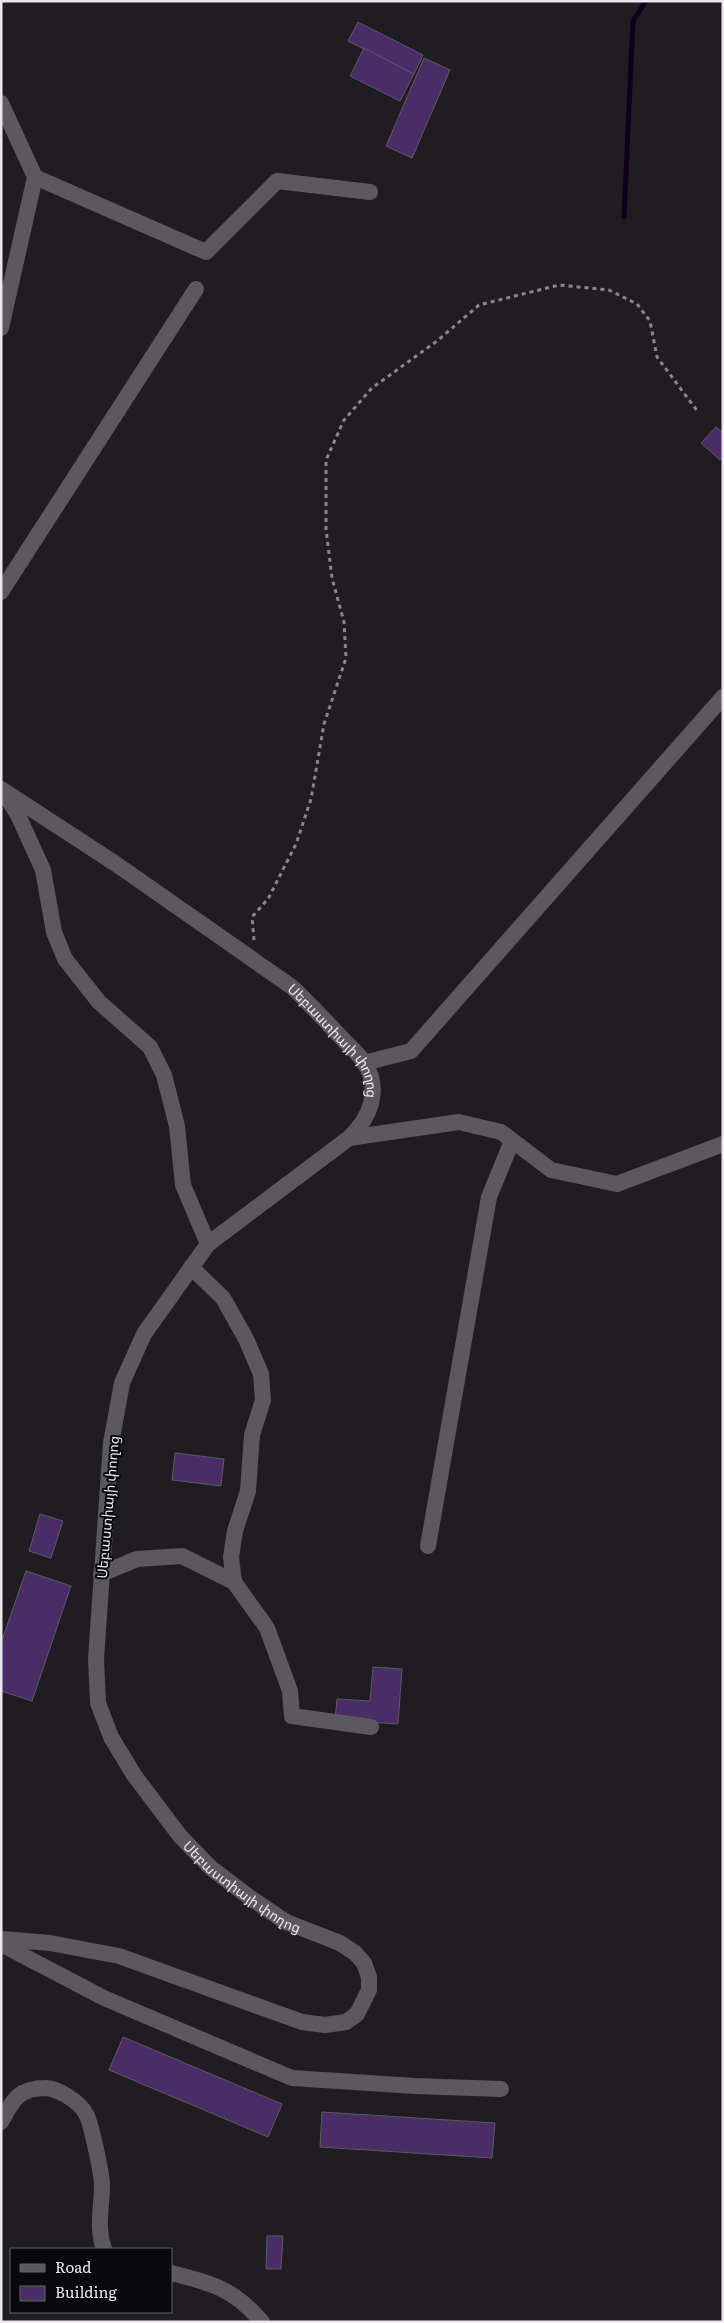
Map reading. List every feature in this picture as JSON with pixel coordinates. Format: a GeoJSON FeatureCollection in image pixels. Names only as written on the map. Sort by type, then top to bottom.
{"type":"FeatureCollection","features":[{"type":"Feature","properties":{"kind":"street"},"geometry":{"type":"LineString","coordinates":[[1,103],[35,177],[1,328]]}},
{"type":"Feature","properties":{"kind":"street"},"geometry":{"type":"LineString","coordinates":[[35,177],[206,252],[277,181],[370,192]]}},
{"type":"Feature","properties":{"kind":"street"},"geometry":{"type":"LineString","coordinates":[[1,592],[196,289]]}},
{"type":"Feature","properties":{"kind":"street"},"geometry":{"type":"LineString","coordinates":[[364,1063],[411,1051],[723,697]]}},
{"type":"Feature","properties":{"kind":"street"},"geometry":{"type":"LineString","coordinates":[[2,790],[18,815],[43,870],[54,932],[65,959],[99,1002],[150,1047],[164,1075],[177,1126],[183,1185],[208,1244]]}},
{"type":"Feature","properties":{"kind":"street","name":"Սեբաստիայի փողոց"},"geometry":{"type":"LineString","coordinates":[[1,1939],[50,1943],[119,1956],[302,2022],[325,2026],[346,2022],[358,2014],[369,1990],[369,1977],[364,1963],[355,1953],[340,1943],[286,1922],[211,1868],[180,1836],[130,1767],[111,1737],[98,1703],[96,1659],[100,1574],[111,1443],[122,1383],[144,1334],[208,1244],[349,1138],[362,1125],[372,1105],[372,1086],[364,1063],[314,1008],[292,987],[116,864],[2,790]]}},
{"type":"Feature","properties":{"kind":"street"},"geometry":{"type":"LineString","coordinates":[[349,1138],[459,1122],[500,1132],[551,1170],[617,1184],[723,1144]]}},
{"type":"Feature","properties":{"kind":"street"},"geometry":{"type":"LineString","coordinates":[[428,1546],[489,1197],[512,1141]]}},
{"type":"Feature","properties":{"kind":"street"},"geometry":{"type":"LineString","coordinates":[[191,1267],[223,1298],[246,1340],[260,1374],[263,1400],[252,1435],[248,1491],[235,1531],[231,1557],[234,1582]]}},
{"type":"Feature","properties":{"kind":"street"},"geometry":{"type":"LineString","coordinates":[[100,1574],[137,1560],[182,1556],[234,1582],[267,1628],[290,1691],[292,1716],[371,1727]]}},
{"type":"Feature","properties":{"kind":"street"},"geometry":{"type":"LineString","coordinates":[[1,1944],[104,1998],[292,2078],[368,2084],[501,2089]]}},
{"type":"Feature","properties":{"kind":"street"},"geometry":{"type":"LineString","coordinates":[[1,2122],[15,2098],[31,2088],[50,2089],[73,2100],[87,2115],[102,2184],[98,2233],[104,2248]]}},
{"type":"Feature","properties":{"kind":"street"},"geometry":{"type":"LineString","coordinates":[[172,2273],[227,2290],[247,2304],[262,2322]]}},
{"type":"Feature","properties":{"kind":"path"},"geometry":{"type":"LineString","coordinates":[[256,944],[252,935],[252,917],[268,899],[296,844],[311,799],[324,724],[346,658],[344,622],[332,578],[326,529],[326,460],[344,420],[372,388],[437,341],[478,305],[558,285],[609,290],[637,304],[650,322],[656,357],[698,412]]}},
{"type":"Feature","properties":{"kind":"building"},"geometry":{"type":"Polygon","coordinates":[[[358,22],[423,55],[414,74],[348,41],[358,22]]]}},
{"type":"Feature","properties":{"kind":"building"},"geometry":{"type":"Polygon","coordinates":[[[364,48],[414,74],[400,101],[350,76],[364,48]]]}},
{"type":"Feature","properties":{"kind":"building"},"geometry":{"type":"Polygon","coordinates":[[[424,58],[450,70],[412,158],[386,146],[424,58]]]}},
{"type":"Feature","properties":{"kind":"building"},"geometry":{"type":"Polygon","coordinates":[[[716,427],[723,433],[723,457],[720,460],[701,443],[716,427]]]}},
{"type":"Feature","properties":{"kind":"building"},"geometry":{"type":"Polygon","coordinates":[[[175,1453],[224,1459],[221,1486],[172,1480],[175,1453]]]}},
{"type":"Feature","properties":{"kind":"building"},"geometry":{"type":"Polygon","coordinates":[[[40,1514],[63,1521],[51,1558],[29,1551],[40,1514]]]}},
{"type":"Feature","properties":{"kind":"building"},"geometry":{"type":"Polygon","coordinates":[[[26,1571],[71,1586],[32,1701],[1,1691],[1,1643],[26,1571]]]}},
{"type":"Feature","properties":{"kind":"building"},"geometry":{"type":"Polygon","coordinates":[[[373,1667],[402,1669],[398,1724],[335,1720],[337,1699],[370,1701],[373,1667]]]}},
{"type":"Feature","properties":{"kind":"building"},"geometry":{"type":"Polygon","coordinates":[[[123,2037],[282,2104],[268,2137],[109,2070],[123,2037]]]}},
{"type":"Feature","properties":{"kind":"building"},"geometry":{"type":"Polygon","coordinates":[[[322,2112],[495,2123],[492,2158],[320,2147],[322,2112]]]}},
{"type":"Feature","properties":{"kind":"building"},"geometry":{"type":"Polygon","coordinates":[[[267,2236],[283,2236],[281,2269],[266,2269],[267,2236]]]}},
{"type":"Feature","properties":{"kind":"waterway"},"geometry":{"type":"LineString","coordinates":[[624,217],[633,21],[646,1]]}}]}
